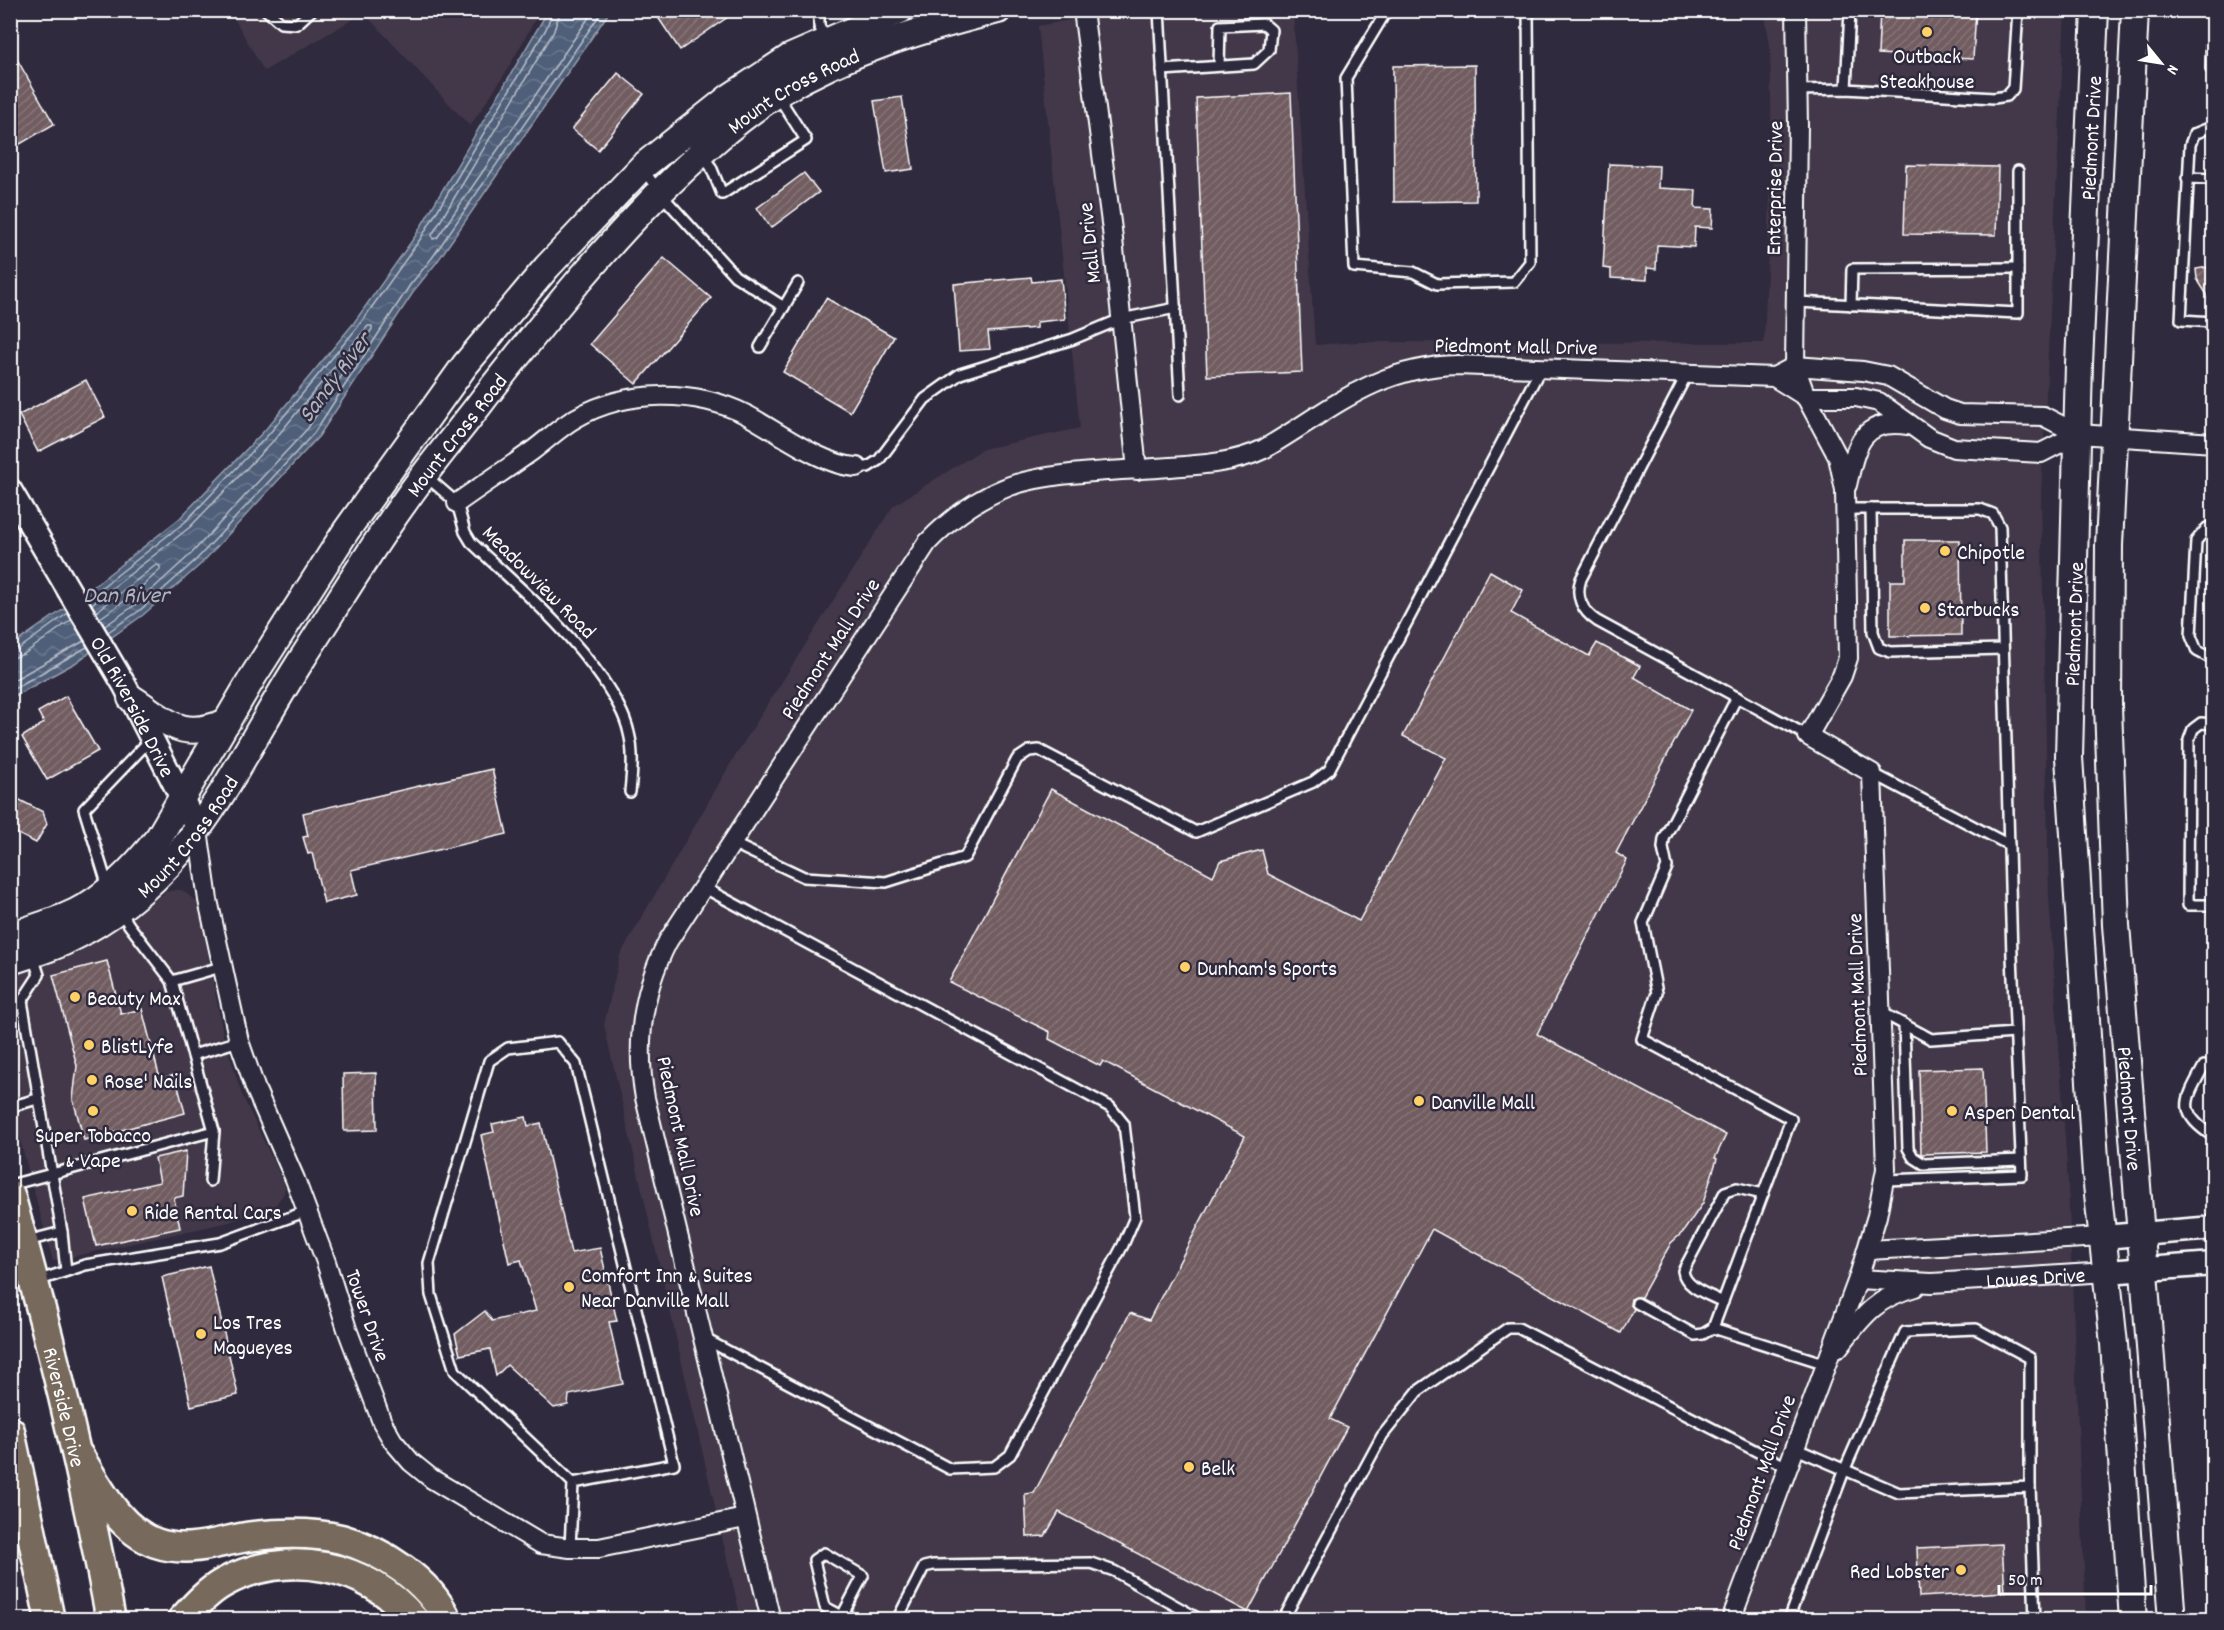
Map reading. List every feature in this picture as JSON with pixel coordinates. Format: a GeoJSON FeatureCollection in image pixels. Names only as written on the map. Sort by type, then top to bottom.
{"type":"FeatureCollection","features":[{"type":"Feature","properties":{"kind":"main road","name":"Mount Cross Road"},"geometry":{"type":"LineString","coordinates":[[832,52],[900,10]]}},
{"type":"Feature","properties":{"kind":"main road","name":"Mount Cross Road"},"geometry":{"type":"LineString","coordinates":[[20,945],[62,943],[114,899],[167,868],[198,830],[298,665],[402,504],[556,306],[618,235],[770,84],[789,58],[873,45],[998,10]]}},
{"type":"Feature","properties":{"kind":"main road","name":"Piedmont Drive"},"geometry":{"type":"LineString","coordinates":[[2095,10],[2078,434],[2069,757],[2096,1175],[2107,1272],[2133,1620]]}},
{"type":"Feature","properties":{"kind":"main road","name":"Piedmont Drive"},"geometry":{"type":"LineString","coordinates":[[2134,10],[2109,545],[2108,716],[2116,925],[2172,1620]]}},
{"type":"Feature","properties":{"kind":"main road","name":"Mount Cross Road"},"geometry":{"type":"LineString","coordinates":[[114,899],[183,796],[226,722],[346,531],[421,423],[465,365],[547,267],[642,167],[685,131],[770,84]]}},
{"type":"Feature","properties":{"kind":"main road"},"geometry":{"type":"LineString","coordinates":[[128,692],[180,729],[205,731],[226,722]]}},
{"type":"Feature","properties":{"kind":"main road","name":"Riverside Drive"},"geometry":{"type":"LineString","coordinates":[[10,1195],[35,1282],[79,1456],[111,1620]]}},
{"type":"Feature","properties":{"kind":"main road"},"geometry":{"type":"LineString","coordinates":[[10,1431],[50,1620]]}},
{"type":"Feature","properties":{"kind":"main road"},"geometry":{"type":"LineString","coordinates":[[79,1456],[117,1515],[132,1530],[155,1543],[175,1548],[196,1549],[251,1537],[287,1533],[342,1539],[377,1554],[409,1574],[432,1596],[447,1620]]}},
{"type":"Feature","properties":{"kind":"main road"},"geometry":{"type":"LineString","coordinates":[[182,1620],[201,1600],[221,1584],[245,1572],[270,1565],[292,1563],[314,1564],[363,1579],[387,1594],[414,1620]]}},
{"type":"Feature","properties":{"kind":"street","name":"Mall Drive"},"geometry":{"type":"LineString","coordinates":[[1083,10],[1137,470]]}},
{"type":"Feature","properties":{"kind":"street","name":"Enterprise Drive"},"geometry":{"type":"LineString","coordinates":[[1795,366],[1798,90],[1796,10]]}},
{"type":"Feature","properties":{"kind":"street","name":"Piedmont Mall Drive"},"geometry":{"type":"LineString","coordinates":[[771,1620],[645,1098],[640,1042],[644,1006],[657,963],[703,887],[916,557],[944,526],[984,498],[1021,483],[1218,463],[1255,454],[1371,383],[1406,370],[1446,366],[1774,377],[1795,366]]}},
{"type":"Feature","properties":{"kind":"street"},"geometry":{"type":"LineString","coordinates":[[1872,773],[1809,736],[1842,676],[1848,658],[1846,509],[1845,490],[1838,457],[1806,397],[1795,366],[1853,370],[1882,375],[1898,380],[1956,413],[1978,416],[2043,416],[2078,434],[2214,443]]}},
{"type":"Feature","properties":{"kind":"street"},"geometry":{"type":"LineString","coordinates":[[1774,377],[1806,397],[1869,399],[1883,404],[1908,425],[1944,445],[1977,450],[2041,453],[2078,434]]}},
{"type":"Feature","properties":{"kind":"street"},"geometry":{"type":"LineString","coordinates":[[457,503],[575,418],[602,407],[639,398],[673,396],[721,405],[744,414],[833,462],[857,467]]}},
{"type":"Feature","properties":{"kind":"street"},"geometry":{"type":"LineString","coordinates":[[1845,490],[1857,447],[1864,435],[1880,425],[1908,425]]}},
{"type":"Feature","properties":{"kind":"street","name":"Old Riverside Drive"},"geometry":{"type":"LineString","coordinates":[[13,498],[49,554],[128,692],[183,796],[198,830]]}},
{"type":"Feature","properties":{"kind":"street","name":"Piedmont Mall Drive"},"geometry":{"type":"LineString","coordinates":[[1731,1620],[1786,1467],[1858,1279],[1868,1250],[1885,1180],[1872,773]]}},
{"type":"Feature","properties":{"kind":"street","name":"Tower Drive"},"geometry":{"type":"LineString","coordinates":[[198,830],[207,900],[239,1041],[256,1090],[307,1211],[347,1329],[382,1422],[393,1441],[411,1462],[432,1479],[541,1544],[570,1548],[599,1548],[745,1518]]}},
{"type":"Feature","properties":{"kind":"street","name":"Lowes Drive"},"geometry":{"type":"LineString","coordinates":[[1868,1250],[2103,1237],[2214,1228]]}},
{"type":"Feature","properties":{"kind":"street","name":"Lowes Drive"},"geometry":{"type":"LineString","coordinates":[[1858,1279],[1932,1283],[2214,1264]]}},
{"type":"Feature","properties":{"kind":"street"},"geometry":{"type":"LineString","coordinates":[[1826,1364],[1862,1317],[1881,1300],[1899,1291],[1932,1283]]}},
{"type":"Feature","properties":{"kind":"lane"},"geometry":{"type":"LineString","coordinates":[[267,10],[281,23],[297,24],[312,10]]}},
{"type":"Feature","properties":{"kind":"lane"},"geometry":{"type":"LineString","coordinates":[[819,10],[819,26],[832,52]]}},
{"type":"Feature","properties":{"kind":"lane"},"geometry":{"type":"LineString","coordinates":[[1159,10],[1180,395]]}},
{"type":"Feature","properties":{"kind":"lane"},"geometry":{"type":"LineString","coordinates":[[1388,10],[1346,78],[1354,267],[1413,272],[1437,284],[1514,282],[1530,262],[1528,10]]}},
{"type":"Feature","properties":{"kind":"lane"},"geometry":{"type":"LineString","coordinates":[[1846,89],[1850,10]]}},
{"type":"Feature","properties":{"kind":"lane"},"geometry":{"type":"LineString","coordinates":[[1798,90],[1846,89],[1994,98],[2007,96],[2013,89],[2018,10]]}},
{"type":"Feature","properties":{"kind":"lane"},"geometry":{"type":"LineString","coordinates":[[2212,10],[2211,69],[2214,72]]}},
{"type":"Feature","properties":{"kind":"lane"},"geometry":{"type":"LineString","coordinates":[[1162,70],[1254,64],[1269,50],[1271,30],[1264,24],[1220,26],[1219,66]]}},
{"type":"Feature","properties":{"kind":"lane"},"geometry":{"type":"LineString","coordinates":[[685,131],[700,156],[711,167],[722,194],[806,140],[770,84]]}},
{"type":"Feature","properties":{"kind":"lane"},"geometry":{"type":"LineString","coordinates":[[2214,126],[2194,134],[2190,145],[2181,320],[2214,322]]}},
{"type":"Feature","properties":{"kind":"lane"},"geometry":{"type":"LineString","coordinates":[[642,167],[660,193],[735,276],[784,307]]}},
{"type":"Feature","properties":{"kind":"lane"},"geometry":{"type":"LineString","coordinates":[[1797,302],[2018,313],[2018,171]]}},
{"type":"Feature","properties":{"kind":"lane"},"geometry":{"type":"LineString","coordinates":[[2187,178],[2214,179]]}},
{"type":"Feature","properties":{"kind":"lane"},"geometry":{"type":"LineString","coordinates":[[1851,304],[1852,269],[2018,268]]}},
{"type":"Feature","properties":{"kind":"lane"},"geometry":{"type":"LineString","coordinates":[[760,347],[798,284]]}},
{"type":"Feature","properties":{"kind":"lane"},"geometry":{"type":"LineString","coordinates":[[857,467],[868,467],[879,460],[925,399],[960,374],[1073,339],[1121,319],[1176,309]]}},
{"type":"Feature","properties":{"kind":"lane"},"geometry":{"type":"LineString","coordinates":[[732,843],[804,877],[886,882],[965,856],[1017,759],[1029,751],[1039,750],[1196,832],[1313,783],[1329,770],[1541,368]]}},
{"type":"Feature","properties":{"kind":"lane"},"geometry":{"type":"LineString","coordinates":[[1688,374],[1584,573],[1578,588],[1579,596],[1584,609],[1597,621],[1809,736]]}},
{"type":"Feature","properties":{"kind":"lane"},"geometry":{"type":"LineString","coordinates":[[425,475],[451,494],[457,503]]}},
{"type":"Feature","properties":{"kind":"lane","name":"Meadowview Road"},"geometry":{"type":"LineString","coordinates":[[457,503],[465,532],[471,542],[536,600],[583,651],[622,711],[630,734],[633,765],[630,792]]}},
{"type":"Feature","properties":{"kind":"lane"},"geometry":{"type":"LineString","coordinates":[[1846,509],[1980,509],[1994,514],[2000,527],[2015,1033],[2022,1174],[1885,1180]]}},
{"type":"Feature","properties":{"kind":"lane"},"geometry":{"type":"LineString","coordinates":[[1871,509],[1873,632],[1879,648],[1890,652],[2003,649]]}},
{"type":"Feature","properties":{"kind":"lane"},"geometry":{"type":"LineString","coordinates":[[2214,526],[2207,528],[2196,541],[2191,636],[2197,651],[2214,660]]}},
{"type":"Feature","properties":{"kind":"lane"},"geometry":{"type":"LineString","coordinates":[[1637,1304],[1695,1335],[1703,1334],[1713,1328],[1791,1119],[1642,1039],[1657,993],[1643,923],[1667,867],[1662,846],[1737,697]]}},
{"type":"Feature","properties":{"kind":"lane"},"geometry":{"type":"LineString","coordinates":[[2214,724],[2201,723],[2193,729],[2189,740],[2188,905],[2214,904]]}},
{"type":"Feature","properties":{"kind":"lane"},"geometry":{"type":"LineString","coordinates":[[153,738],[84,809],[114,899],[129,925],[172,981],[214,1131],[210,1181]]}},
{"type":"Feature","properties":{"kind":"lane"},"geometry":{"type":"LineString","coordinates":[[1872,773],[2009,845]]}},
{"type":"Feature","properties":{"kind":"lane"},"geometry":{"type":"LineString","coordinates":[[702,1338],[950,1469],[994,1467],[1010,1455],[1123,1245],[1134,1218],[1124,1124],[1110,1107],[703,887]]}},
{"type":"Feature","properties":{"kind":"lane"},"geometry":{"type":"LineString","coordinates":[[20,945],[39,975],[22,1001],[62,1232],[66,1271]]}},
{"type":"Feature","properties":{"kind":"lane"},"geometry":{"type":"LineString","coordinates":[[172,981],[221,967]]}},
{"type":"Feature","properties":{"kind":"lane"},"geometry":{"type":"LineString","coordinates":[[1881,1012],[1931,1039],[2015,1033]]}},
{"type":"Feature","properties":{"kind":"lane"},"geometry":{"type":"LineString","coordinates":[[1904,1024],[1908,1148],[1911,1155],[1928,1164],[2021,1160]]}},
{"type":"Feature","properties":{"kind":"lane"},"geometry":{"type":"LineString","coordinates":[[193,1055],[239,1041]]}},
{"type":"Feature","properties":{"kind":"lane"},"geometry":{"type":"LineString","coordinates":[[570,1548],[573,1483],[456,1371],[431,1295],[429,1263],[489,1061],[508,1047],[558,1042],[576,1064],[674,1464],[573,1483]]}},
{"type":"Feature","properties":{"kind":"lane"},"geometry":{"type":"LineString","coordinates":[[2204,1066],[2186,1100],[2187,1113],[2196,1125],[2214,1137]]}},
{"type":"Feature","properties":{"kind":"lane"},"geometry":{"type":"LineString","coordinates":[[10,1107],[38,1099]]}},
{"type":"Feature","properties":{"kind":"lane"},"geometry":{"type":"LineString","coordinates":[[10,1185],[214,1131]]}},
{"type":"Feature","properties":{"kind":"lane"},"geometry":{"type":"LineString","coordinates":[[1723,1302],[1690,1284],[1684,1278],[1683,1271],[1725,1192],[1737,1188],[1763,1194]]}},
{"type":"Feature","properties":{"kind":"lane"},"geometry":{"type":"LineString","coordinates":[[35,1282],[85,1265],[220,1243],[307,1211]]}},
{"type":"Feature","properties":{"kind":"lane"},"geometry":{"type":"LineString","coordinates":[[24,1241],[62,1232]]}},
{"type":"Feature","properties":{"kind":"lane"},"geometry":{"type":"LineString","coordinates":[[1283,1620],[1382,1436],[1418,1391],[1508,1328],[1518,1328],[1786,1467]]}},
{"type":"Feature","properties":{"kind":"lane"},"geometry":{"type":"LineString","coordinates":[[1713,1328],[1826,1364]]}},
{"type":"Feature","properties":{"kind":"lane"},"geometry":{"type":"LineString","coordinates":[[1788,1620],[1844,1471],[1905,1332],[1976,1329],[2030,1358],[2030,1487],[2035,1620]]}},
{"type":"Feature","properties":{"kind":"lane"},"geometry":{"type":"LineString","coordinates":[[1794,1448],[1899,1493],[2030,1487]]}},
{"type":"Feature","properties":{"kind":"lane"},"geometry":{"type":"LineString","coordinates":[[824,1553],[863,1576],[841,1618],[825,1607],[814,1560],[824,1553]]}},
{"type":"Feature","properties":{"kind":"lane"},"geometry":{"type":"LineString","coordinates":[[897,1620],[924,1568],[933,1564],[1091,1563],[1114,1571],[1202,1620]]}},
{"type":"Feature","properties":{"kind":"shaded area"},"geometry":{"type":"Polygon","coordinates":[[[230,11],[540,11],[506,72],[470,126],[364,13],[264,71],[230,11]]]}},
{"type":"Feature","properties":{"kind":"shaded area","name":"Danville Mall"},"geometry":{"type":"Polygon","coordinates":[[[1117,11],[1293,11],[1315,345],[1358,342],[1764,343],[1772,151],[1770,45],[1764,11],[2065,11],[2041,495],[2049,896],[2068,1183],[2086,1619],[741,1619],[604,1025],[620,955],[732,761],[893,506],[983,449],[1080,428],[1038,26],[1117,11]]]}},
{"type":"Feature","properties":{"kind":"shaded area"},"geometry":{"type":"Polygon","coordinates":[[[182,890],[198,903],[223,1034],[242,1095],[285,1186],[284,1193],[275,1206],[229,1222],[53,1261],[11,1107],[10,976],[77,950],[113,930],[166,892],[182,890]]]}},
{"type":"Feature","properties":{"kind":"water","name":"Dan River"},"geometry":{"type":"Polygon","coordinates":[[[548,11],[610,11],[437,262],[416,288],[319,436],[201,564],[143,615],[75,663],[11,698],[11,646],[71,604],[180,518],[265,430],[353,324],[416,235],[548,11]]]}},
{"type":"Feature","properties":{"kind":"building"},"geometry":{"type":"Polygon","coordinates":[[[653,10],[738,10],[680,50],[653,10]]]}},
{"type":"Feature","properties":{"kind":"building","name":"Outback Steakhouse"},"geometry":{"type":"Polygon","coordinates":[[[1880,10],[1976,10],[1973,59],[1878,54],[1880,10]]]}},
{"type":"Feature","properties":{"kind":"building"},"geometry":{"type":"Polygon","coordinates":[[[10,47],[54,124],[10,150],[10,47]]]}},
{"type":"Feature","properties":{"kind":"building"},"geometry":{"type":"Polygon","coordinates":[[[1475,65],[1476,201],[1394,202],[1393,66],[1475,65]]]}},
{"type":"Feature","properties":{"kind":"building"},"geometry":{"type":"Polygon","coordinates":[[[618,73],[644,94],[598,150],[572,129],[618,73]]]}},
{"type":"Feature","properties":{"kind":"building"},"geometry":{"type":"Polygon","coordinates":[[[1291,93],[1302,372],[1207,376],[1196,98],[1291,93]]]}},
{"type":"Feature","properties":{"kind":"building"},"geometry":{"type":"Polygon","coordinates":[[[902,97],[913,169],[886,173],[874,101],[902,97]]]}},
{"type":"Feature","properties":{"kind":"building"},"geometry":{"type":"Polygon","coordinates":[[[1609,164],[1659,166],[1658,188],[1696,190],[1695,208],[1713,209],[1712,228],[1695,227],[1694,247],[1657,245],[1656,269],[1647,268],[1647,280],[1611,278],[1611,269],[1603,268],[1609,164]]]}},
{"type":"Feature","properties":{"kind":"building"},"geometry":{"type":"Polygon","coordinates":[[[1906,165],[1998,167],[1996,235],[1904,234],[1906,165]]]}},
{"type":"Feature","properties":{"kind":"building"},"geometry":{"type":"Polygon","coordinates":[[[804,173],[819,192],[771,228],[757,208],[804,173]]]}},
{"type":"Feature","properties":{"kind":"building"},"geometry":{"type":"Polygon","coordinates":[[[664,258],[711,298],[636,384],[590,344],[664,258]]]}},
{"type":"Feature","properties":{"kind":"building"},"geometry":{"type":"Polygon","coordinates":[[[2214,266],[2214,306],[2197,279],[2196,269],[2214,266]]]}},
{"type":"Feature","properties":{"kind":"building"},"geometry":{"type":"Polygon","coordinates":[[[1031,277],[1032,282],[1061,279],[1065,319],[1037,322],[1037,328],[988,332],[990,349],[959,351],[954,284],[1031,277]]]}},
{"type":"Feature","properties":{"kind":"building"},"geometry":{"type":"Polygon","coordinates":[[[826,298],[894,337],[850,412],[783,372],[826,298]]]}},
{"type":"Feature","properties":{"kind":"building"},"geometry":{"type":"Polygon","coordinates":[[[86,380],[105,417],[38,452],[19,415],[86,380]]]}},
{"type":"Feature","properties":{"kind":"building","name":"Starbucks"},"geometry":{"type":"Polygon","coordinates":[[[1905,540],[1960,540],[1961,635],[1890,636],[1890,581],[1905,581],[1905,540]]]}},
{"type":"Feature","properties":{"kind":"building","name":"Danville Mall"},"geometry":{"type":"Polygon","coordinates":[[[1490,571],[1523,590],[1511,613],[1589,656],[1597,643],[1640,666],[1634,677],[1691,710],[1616,853],[1627,860],[1537,1034],[1726,1135],[1715,1158],[1717,1159],[1703,1203],[1683,1232],[1671,1243],[1641,1297],[1631,1299],[1630,1304],[1634,1309],[1621,1333],[1432,1229],[1330,1419],[1347,1427],[1248,1612],[1059,1512],[1045,1536],[1027,1537],[1025,1494],[1034,1493],[1130,1313],[1149,1320],[1245,1136],[1103,1061],[1100,1066],[1049,1039],[1050,1032],[949,982],[1051,789],[1213,876],[1220,861],[1262,850],[1268,874],[1359,921],[1446,758],[1403,736],[1490,571]]]}},
{"type":"Feature","properties":{"kind":"building"},"geometry":{"type":"Polygon","coordinates":[[[66,696],[98,751],[47,780],[22,737],[44,723],[38,712],[66,696]]]}},
{"type":"Feature","properties":{"kind":"building"},"geometry":{"type":"Polygon","coordinates":[[[492,769],[507,834],[351,870],[357,895],[324,903],[312,853],[308,854],[303,837],[308,836],[303,813],[492,769]]]}},
{"type":"Feature","properties":{"kind":"building"},"geometry":{"type":"Polygon","coordinates":[[[10,795],[43,812],[47,824],[36,843],[10,830],[10,795]]]}},
{"type":"Feature","properties":{"kind":"building"},"geometry":{"type":"Polygon","coordinates":[[[107,961],[121,1014],[142,1009],[160,1079],[175,1075],[185,1113],[84,1140],[73,1099],[77,1066],[53,975],[107,961]]]}},
{"type":"Feature","properties":{"kind":"building","name":"Aspen Dental"},"geometry":{"type":"Polygon","coordinates":[[[1983,1068],[1986,1152],[1921,1154],[1919,1070],[1983,1068]]]}},
{"type":"Feature","properties":{"kind":"building"},"geometry":{"type":"Polygon","coordinates":[[[376,1073],[377,1130],[344,1131],[343,1074],[376,1073]]]}},
{"type":"Feature","properties":{"kind":"building","name":"Comfort Inn & Suites Near Danville Mall"},"geometry":{"type":"Polygon","coordinates":[[[526,1117],[528,1126],[541,1123],[571,1253],[600,1248],[617,1321],[609,1322],[623,1384],[569,1395],[568,1405],[554,1408],[507,1365],[496,1376],[490,1349],[460,1355],[455,1334],[485,1311],[492,1321],[536,1311],[521,1260],[509,1263],[481,1135],[494,1132],[492,1124],[526,1117]]]}},
{"type":"Feature","properties":{"kind":"building","name":"Ride Rental Cars"},"geometry":{"type":"Polygon","coordinates":[[[186,1151],[183,1196],[174,1198],[180,1228],[96,1246],[85,1199],[160,1182],[155,1158],[186,1151]]]}},
{"type":"Feature","properties":{"kind":"building"},"geometry":{"type":"Polygon","coordinates":[[[209,1266],[238,1395],[191,1406],[162,1277],[209,1266]]]}},
{"type":"Feature","properties":{"kind":"building","name":"Red Lobster"},"geometry":{"type":"Polygon","coordinates":[[[2002,1544],[2005,1592],[1919,1597],[1917,1548],[2002,1544]]]}},
{"type":"Feature","properties":{"kind":"place","name":"Outback Steakhouse"},"geometry":{"type":"Point","coordinates":[1927,32]}},
{"type":"Feature","properties":{"kind":"place","name":"Chipotle"},"geometry":{"type":"Point","coordinates":[1945,551]}},
{"type":"Feature","properties":{"kind":"place","name":"Starbucks"},"geometry":{"type":"Point","coordinates":[1925,608]}},
{"type":"Feature","properties":{"kind":"place","name":"Dunham's Sports"},"geometry":{"type":"Point","coordinates":[1185,967]}},
{"type":"Feature","properties":{"kind":"place","name":"Beauty Max"},"geometry":{"type":"Point","coordinates":[75,997]}},
{"type":"Feature","properties":{"kind":"place","name":"BlistLyfe"},"geometry":{"type":"Point","coordinates":[89,1045]}},
{"type":"Feature","properties":{"kind":"place","name":"Rose' Nails"},"geometry":{"type":"Point","coordinates":[92,1080]}},
{"type":"Feature","properties":{"kind":"place","name":"Danville Mall"},"geometry":{"type":"Point","coordinates":[1419,1101]}},
{"type":"Feature","properties":{"kind":"place","name":"Super Tobacco & Vape"},"geometry":{"type":"Point","coordinates":[93,1111]}},
{"type":"Feature","properties":{"kind":"place","name":"Aspen Dental"},"geometry":{"type":"Point","coordinates":[1952,1111]}},
{"type":"Feature","properties":{"kind":"place","name":"Ride Rental Cars"},"geometry":{"type":"Point","coordinates":[132,1211]}},
{"type":"Feature","properties":{"kind":"place","name":"Comfort Inn & Suites Near Danville Mall"},"geometry":{"type":"Point","coordinates":[569,1287]}},
{"type":"Feature","properties":{"kind":"place","name":"Los Tres Magueyes"},"geometry":{"type":"Point","coordinates":[201,1334]}},
{"type":"Feature","properties":{"kind":"place","name":"Belk"},"geometry":{"type":"Point","coordinates":[1189,1467]}},
{"type":"Feature","properties":{"kind":"place","name":"Red Lobster"},"geometry":{"type":"Point","coordinates":[1961,1570]}},
{"type":"Feature","properties":{"kind":"water label","name":"Sandy River"},"geometry":{"type":"Point","coordinates":[334,377]}}]}
